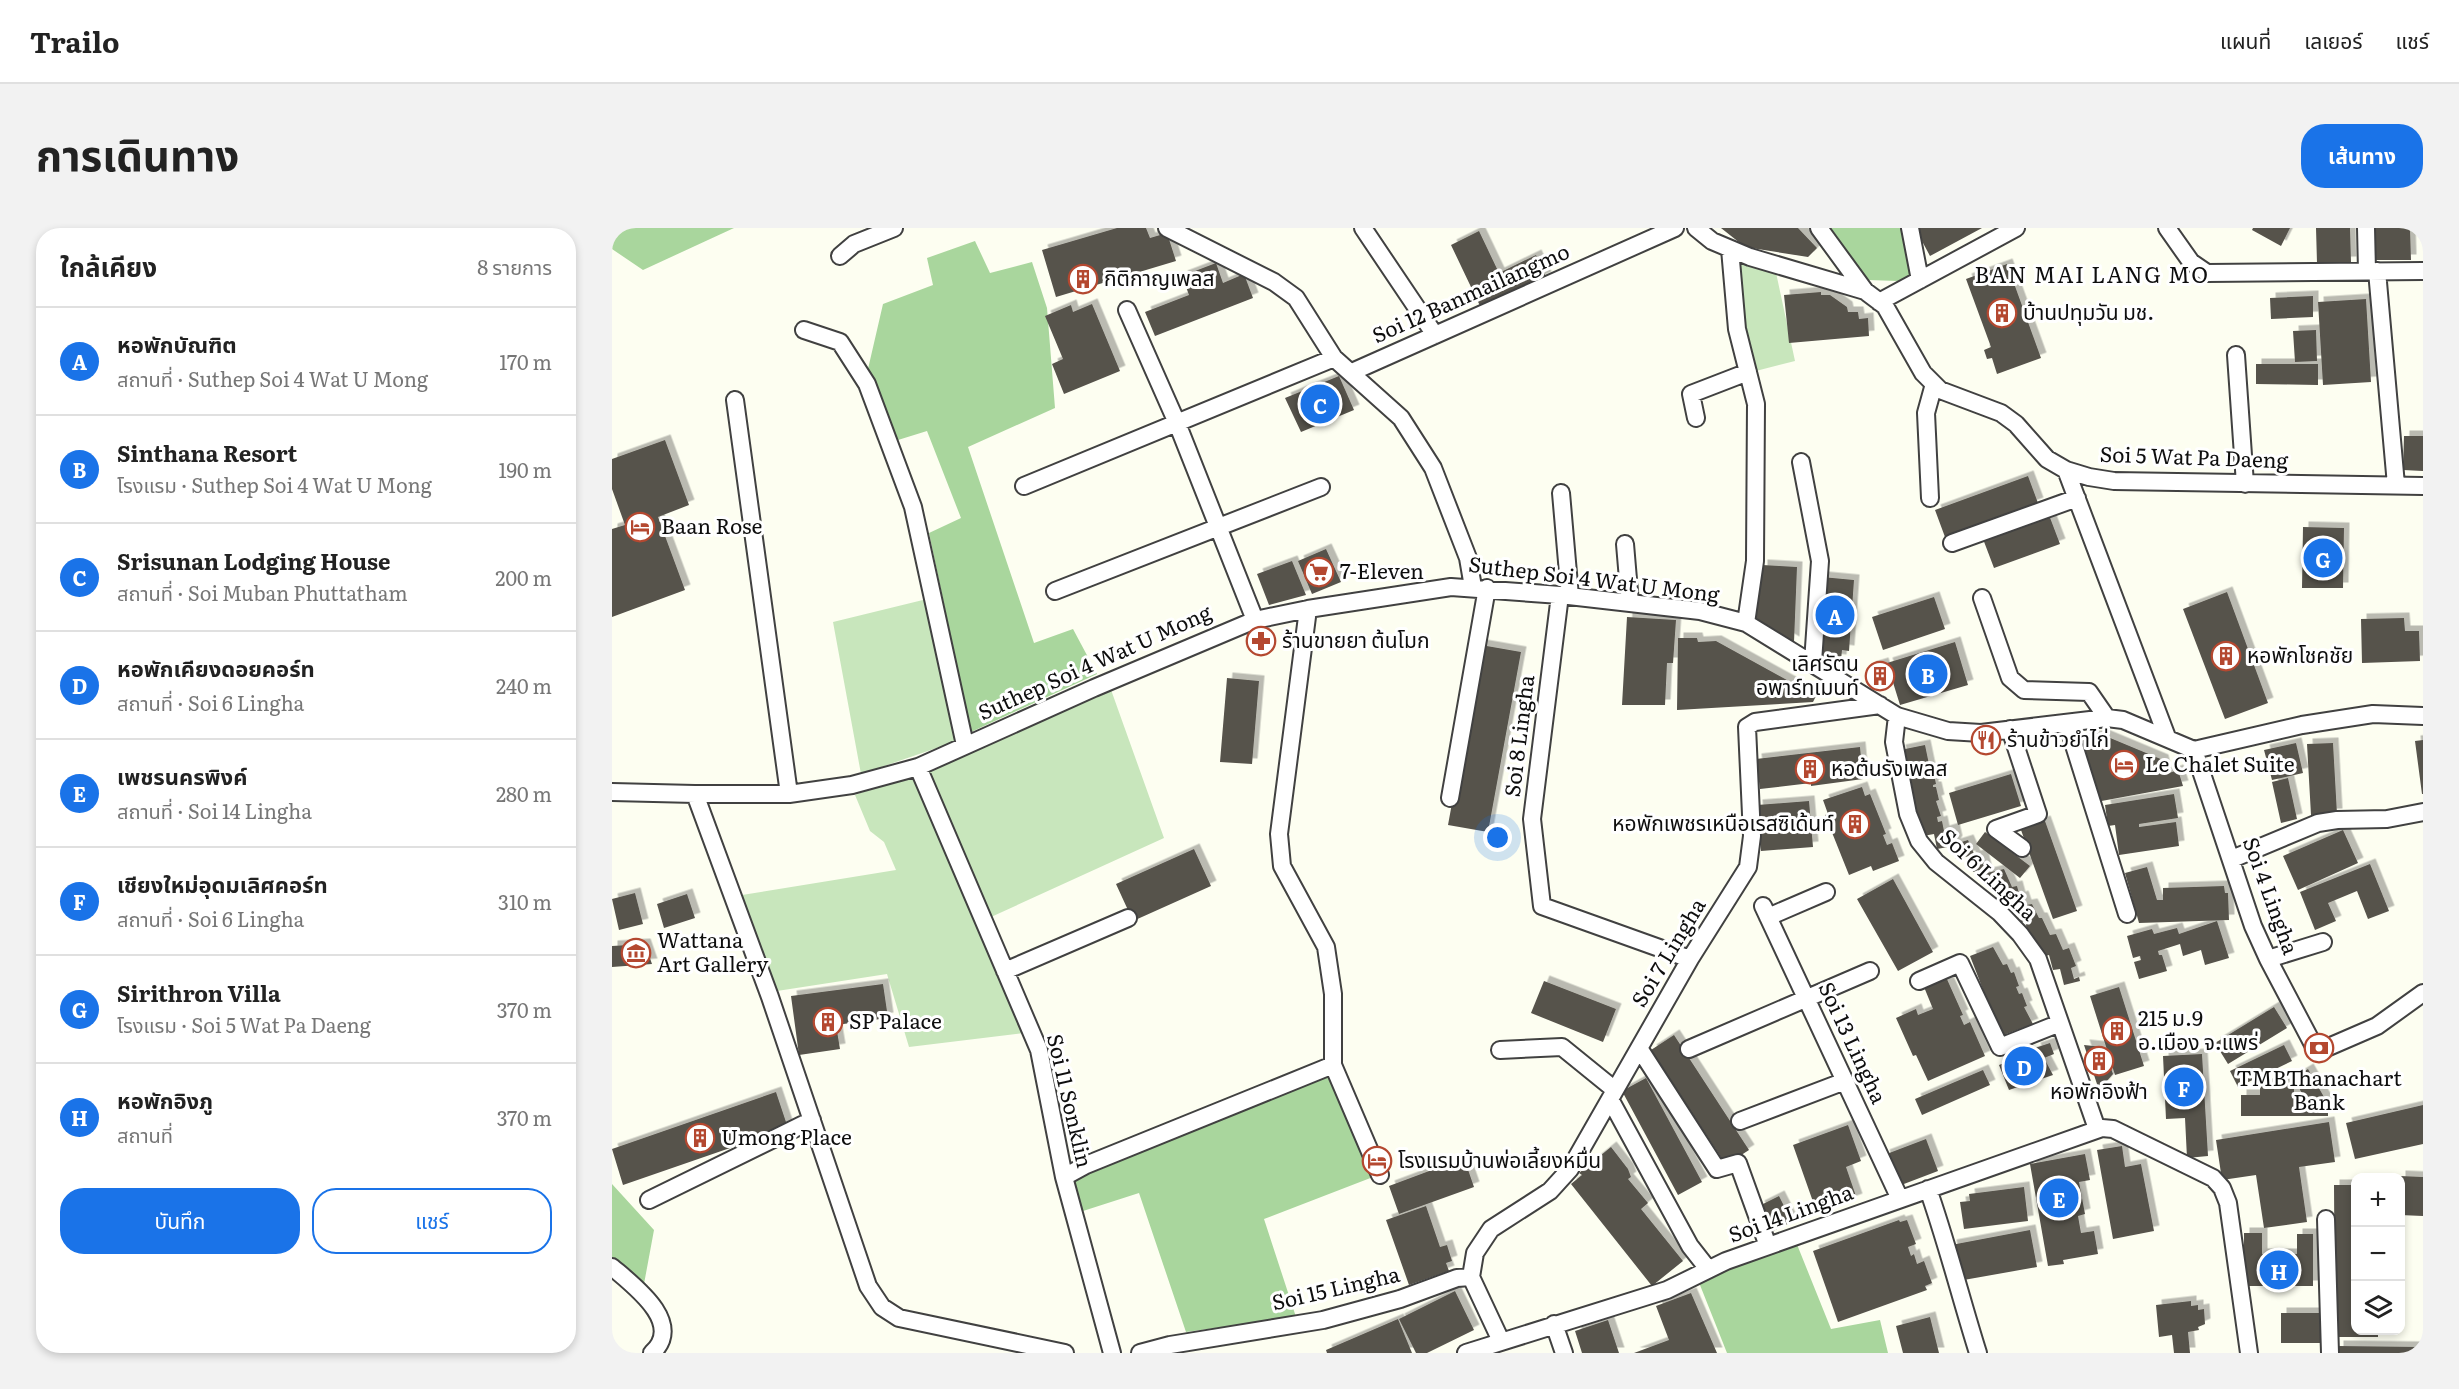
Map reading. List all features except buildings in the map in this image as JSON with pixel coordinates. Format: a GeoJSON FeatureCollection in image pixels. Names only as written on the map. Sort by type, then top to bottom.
{"type":"FeatureCollection","features":[{"type":"Feature","properties":{"kind":"street"},"geometry":{"type":"LineString","coordinates":[[840,256],[854,244],[894,228]]}},
{"type":"Feature","properties":{"kind":"street"},"geometry":{"type":"LineString","coordinates":[[1167,228],[1196,234],[1296,298],[1335,358],[1401,418],[1433,468],[1480,588],[1450,798]]}},
{"type":"Feature","properties":{"kind":"street"},"geometry":{"type":"LineString","coordinates":[[1363,228],[1435,335]]}},
{"type":"Feature","properties":{"kind":"street","name":"Soi 12 Banmailangmo"},"geometry":{"type":"LineString","coordinates":[[1352,372],[1675,228]]}},
{"type":"Feature","properties":{"kind":"street","name":"Soi 5 Wat Pa Daeng"},"geometry":{"type":"LineString","coordinates":[[1696,228],[1712,241],[1750,258],[1865,291],[1885,306],[1923,373],[1940,390],[2001,413],[2016,424],[2047,459],[2066,470],[2114,481],[2423,486]]}},
{"type":"Feature","properties":{"kind":"street"},"geometry":{"type":"LineString","coordinates":[[1819,228],[1865,291]]}},
{"type":"Feature","properties":{"kind":"street"},"geometry":{"type":"LineString","coordinates":[[1910,228],[1920,280]]}},
{"type":"Feature","properties":{"kind":"street"},"geometry":{"type":"LineString","coordinates":[[1879,302],[2016,228]]}},
{"type":"Feature","properties":{"kind":"street"},"geometry":{"type":"LineString","coordinates":[[2167,228],[2191,262],[2207,273],[2423,271]]}},
{"type":"Feature","properties":{"kind":"street"},"geometry":{"type":"LineString","coordinates":[[2366,228],[2396,485]]}},
{"type":"Feature","properties":{"kind":"street"},"geometry":{"type":"LineString","coordinates":[[1730,249],[1737,329],[1756,404],[1755,561],[1746,623]]}},
{"type":"Feature","properties":{"kind":"street"},"geometry":{"type":"LineString","coordinates":[[1127,310],[1177,423],[1255,620]]}},
{"type":"Feature","properties":{"kind":"street"},"geometry":{"type":"LineString","coordinates":[[804,330],[840,342],[867,384],[913,507],[964,745]]}},
{"type":"Feature","properties":{"kind":"street"},"geometry":{"type":"LineString","coordinates":[[2236,355],[2246,484]]}},
{"type":"Feature","properties":{"kind":"street"},"geometry":{"type":"LineString","coordinates":[[1024,486],[1335,358]]}},
{"type":"Feature","properties":{"kind":"street"},"geometry":{"type":"LineString","coordinates":[[1696,417],[1691,394],[1748,372]]}},
{"type":"Feature","properties":{"kind":"street"},"geometry":{"type":"LineString","coordinates":[[1930,498],[1926,413],[1934,384]]}},
{"type":"Feature","properties":{"kind":"street"},"geometry":{"type":"LineString","coordinates":[[735,400],[789,794]]}},
{"type":"Feature","properties":{"kind":"street"},"geometry":{"type":"LineString","coordinates":[[1801,462],[1820,561],[1813,662]]}},
{"type":"Feature","properties":{"kind":"street"},"geometry":{"type":"LineString","coordinates":[[2066,470],[2167,737]]}},
{"type":"Feature","properties":{"kind":"street"},"geometry":{"type":"LineString","coordinates":[[1055,591],[1322,487]]}},
{"type":"Feature","properties":{"kind":"street"},"geometry":{"type":"LineString","coordinates":[[1561,494],[1565,596]]}},
{"type":"Feature","properties":{"kind":"street"},"geometry":{"type":"LineString","coordinates":[[1952,543],[2077,498]]}},
{"type":"Feature","properties":{"kind":"street"},"geometry":{"type":"LineString","coordinates":[[1625,544],[1630,603]]}},
{"type":"Feature","properties":{"kind":"street","name":"Suthep Soi 4 Wat U Mong"},"geometry":{"type":"LineString","coordinates":[[612,792],[789,794],[852,786],[918,767],[1255,620],[1308,609],[1451,587],[1565,596],[1700,611],[1746,623],[1813,662],[1897,716],[1948,731],[1981,733],[2107,718],[2123,720],[2194,750]]}},
{"type":"Feature","properties":{"kind":"street","name":"Soi 8 Lingha"},"geometry":{"type":"LineString","coordinates":[[1565,596],[1533,819],[1542,906],[1690,959]]}},
{"type":"Feature","properties":{"kind":"street"},"geometry":{"type":"LineString","coordinates":[[1982,598],[2010,678],[2024,690],[2089,692],[2107,718]]}},
{"type":"Feature","properties":{"kind":"street"},"geometry":{"type":"LineString","coordinates":[[1308,609],[1279,834],[1282,866],[1326,947],[1333,994],[1333,1065],[1380,1175]]}},
{"type":"Feature","properties":{"kind":"street","name":"Soi 7 Lingha"},"geometry":{"type":"LineString","coordinates":[[1471,1277],[1475,1253],[1491,1229],[1550,1191],[1570,1169],[1690,959],[1748,867],[1752,836],[1747,728],[1755,722],[1881,705]]}},
{"type":"Feature","properties":{"kind":"street"},"geometry":{"type":"LineString","coordinates":[[2194,750],[2302,725],[2373,714],[2423,716]]}},
{"type":"Feature","properties":{"kind":"street","name":"Soi 6 Lingha"},"geometry":{"type":"LineString","coordinates":[[1897,716],[1894,742],[1908,814],[1919,841],[1936,861],[2001,913],[2038,959],[2097,1129]]}},
{"type":"Feature","properties":{"kind":"street"},"geometry":{"type":"LineString","coordinates":[[2067,723],[2127,914]]}},
{"type":"Feature","properties":{"kind":"street"},"geometry":{"type":"LineString","coordinates":[[2010,729],[2038,814],[1996,829],[2022,848]]}},
{"type":"Feature","properties":{"kind":"street","name":"Soi 4 Lingha"},"geometry":{"type":"LineString","coordinates":[[2194,750],[2253,926],[2317,1052],[2377,1026],[2423,993]]}},
{"type":"Feature","properties":{"kind":"street","name":"Soi 11 Sonklin"},"geometry":{"type":"LineString","coordinates":[[918,767],[1039,1050],[1064,1177],[1112,1353]]}},
{"type":"Feature","properties":{"kind":"street"},"geometry":{"type":"LineString","coordinates":[[694,794],[765,981],[868,1286],[882,1307],[898,1318],[1065,1353]]}},
{"type":"Feature","properties":{"kind":"street"},"geometry":{"type":"LineString","coordinates":[[2232,859],[2318,824],[2337,820],[2387,819],[2423,812]]}},
{"type":"Feature","properties":{"kind":"street","name":"Soi 13 Lingha"},"geometry":{"type":"LineString","coordinates":[[1826,892],[1766,911],[1900,1199]]}},
{"type":"Feature","properties":{"kind":"street"},"geometry":{"type":"LineString","coordinates":[[1005,971],[1128,918]]}},
{"type":"Feature","properties":{"kind":"street"},"geometry":{"type":"LineString","coordinates":[[2268,959],[2323,942]]}},
{"type":"Feature","properties":{"kind":"street"},"geometry":{"type":"LineString","coordinates":[[1919,981],[1960,963],[2000,1047],[2060,1023]]}},
{"type":"Feature","properties":{"kind":"street"},"geometry":{"type":"LineString","coordinates":[[1689,1049],[1870,971]]}},
{"type":"Feature","properties":{"kind":"street"},"geometry":{"type":"LineString","coordinates":[[1500,1050],[1562,1047],[1569,1050],[1612,1094],[1690,1246],[1708,1269]]}},
{"type":"Feature","properties":{"kind":"street"},"geometry":{"type":"LineString","coordinates":[[1639,1048],[1717,1169],[1738,1163],[1768,1246]]}},
{"type":"Feature","properties":{"kind":"street"},"geometry":{"type":"LineString","coordinates":[[1064,1177],[1086,1165],[1333,1065]]}},
{"type":"Feature","properties":{"kind":"street"},"geometry":{"type":"LineString","coordinates":[[1740,1121],[1845,1081]]}},
{"type":"Feature","properties":{"kind":"street"},"geometry":{"type":"LineString","coordinates":[[650,1200],[812,1120]]}},
{"type":"Feature","properties":{"kind":"street"},"geometry":{"type":"LineString","coordinates":[[2097,1129],[2113,1129],[2213,1178],[2222,1188],[2228,1203],[2248,1353]]}},
{"type":"Feature","properties":{"kind":"street","name":"Soi 14 Lingha"},"geometry":{"type":"LineString","coordinates":[[1466,1353],[1667,1290],[1708,1269],[1768,1246],[2097,1129]]}},
{"type":"Feature","properties":{"kind":"street"},"geometry":{"type":"LineString","coordinates":[[1928,1189],[1978,1353]]}},
{"type":"Feature","properties":{"kind":"street"},"geometry":{"type":"LineString","coordinates":[[2326,1219],[2330,1353]]}},
{"type":"Feature","properties":{"kind":"street"},"geometry":{"type":"LineString","coordinates":[[612,1267],[650,1301],[658,1313],[662,1326],[661,1338],[657,1349],[652,1353]]}},
{"type":"Feature","properties":{"kind":"street"},"geometry":{"type":"LineString","coordinates":[[1471,1277],[1501,1341]]}},
{"type":"Feature","properties":{"kind":"street","name":"Soi 15 Lingha"},"geometry":{"type":"LineString","coordinates":[[1140,1353],[1170,1345],[1323,1320],[1400,1299],[1457,1278],[1471,1277]]}},
{"type":"Feature","properties":{"kind":"street"},"geometry":{"type":"LineString","coordinates":[[1554,1324],[1564,1353]]}},
{"type":"Feature","properties":{"kind":"green space"},"geometry":{"type":"Polygon","coordinates":[[[612,228],[734,228],[643,270],[612,249],[612,228]]]}},
{"type":"Feature","properties":{"kind":"green space"},"geometry":{"type":"Polygon","coordinates":[[[1831,228],[1917,228],[1926,268],[1898,281],[1868,280],[1831,228]]]}},
{"type":"Feature","properties":{"kind":"green space"},"geometry":{"type":"Polygon","coordinates":[[[975,241],[990,273],[1032,262],[1047,308],[1055,408],[968,447],[1034,643],[1073,629],[1097,674],[971,732],[929,533],[961,518],[927,431],[898,440],[868,369],[883,304],[933,285],[927,258],[975,241]]]}},
{"type":"Feature","properties":{"kind":"green space"},"geometry":{"type":"Polygon","coordinates":[[[1735,261],[1775,268],[1795,361],[1752,372],[1742,327],[1735,261]]]}},
{"type":"Feature","properties":{"kind":"green space"},"geometry":{"type":"Polygon","coordinates":[[[927,599],[957,741],[861,774],[833,622],[927,599]]]}},
{"type":"Feature","properties":{"kind":"green space"},"geometry":{"type":"Polygon","coordinates":[[[1110,687],[1164,838],[991,917],[926,771],[1110,687]]]}},
{"type":"Feature","properties":{"kind":"green space"},"geometry":{"type":"Polygon","coordinates":[[[915,773],[1024,1033],[909,1047],[887,974],[777,991],[742,895],[896,870],[884,842],[870,831],[855,795],[915,773]]]}},
{"type":"Feature","properties":{"kind":"green space"},"geometry":{"type":"Polygon","coordinates":[[[1330,1074],[1373,1177],[1264,1219],[1296,1317],[1186,1332],[1139,1193],[1083,1211],[1072,1181],[1330,1074]]]}},
{"type":"Feature","properties":{"kind":"green space"},"geometry":{"type":"Polygon","coordinates":[[[612,1184],[654,1230],[644,1284],[612,1259],[612,1184]]]}},
{"type":"Feature","properties":{"kind":"green space"},"geometry":{"type":"Polygon","coordinates":[[[1796,1242],[1831,1329],[1880,1320],[1888,1353],[1727,1353],[1698,1280],[1796,1242]]]}},
{"type":"Feature","properties":{"kind":"place","name":"กิติกาญเพลส"},"geometry":{"type":"Point","coordinates":[1083,279]}},
{"type":"Feature","properties":{"kind":"place","name":"บ้านปทุมวัน มช."},"geometry":{"type":"Point","coordinates":[2002,313]}},
{"type":"Feature","properties":{"kind":"place","name":"Srisunan Lodging House"},"geometry":{"type":"Point","coordinates":[1320,404]}},
{"type":"Feature","properties":{"kind":"place","name":"Baan Rose"},"geometry":{"type":"Point","coordinates":[640,527]}},
{"type":"Feature","properties":{"kind":"place","name":"Sirithron Villa"},"geometry":{"type":"Point","coordinates":[2323,558]}},
{"type":"Feature","properties":{"kind":"place","name":"7-Eleven"},"geometry":{"type":"Point","coordinates":[1319,572]}},
{"type":"Feature","properties":{"kind":"place","name":"หอพักบัณฑิต"},"geometry":{"type":"Point","coordinates":[1835,615]}},
{"type":"Feature","properties":{"kind":"place","name":"ร้านขายยา ต้นโมก"},"geometry":{"type":"Point","coordinates":[1261,641]}},
{"type":"Feature","properties":{"kind":"place","name":"หอพักโชคชัย"},"geometry":{"type":"Point","coordinates":[2226,656]}},
{"type":"Feature","properties":{"kind":"place","name":"Sinthana Resort"},"geometry":{"type":"Point","coordinates":[1928,674]}},
{"type":"Feature","properties":{"kind":"place","name":"เลิศรัตน อพาร์ทเมนท์"},"geometry":{"type":"Point","coordinates":[1880,676]}},
{"type":"Feature","properties":{"kind":"place","name":"ร้านข้าวยำไก่"},"geometry":{"type":"Point","coordinates":[1986,740]}},
{"type":"Feature","properties":{"kind":"place","name":"Le Chalet Suite"},"geometry":{"type":"Point","coordinates":[2124,765]}},
{"type":"Feature","properties":{"kind":"place","name":"หอต้นรังเพลส"},"geometry":{"type":"Point","coordinates":[1810,769]}},
{"type":"Feature","properties":{"kind":"place","name":"หอพักเพชรเหนือเรสซิเด้นท์"},"geometry":{"type":"Point","coordinates":[1855,824]}},
{"type":"Feature","properties":{"kind":"place","name":"Wattana Art Gallery"},"geometry":{"type":"Point","coordinates":[636,953]}},
{"type":"Feature","properties":{"kind":"place","name":"SP Palace"},"geometry":{"type":"Point","coordinates":[828,1022]}},
{"type":"Feature","properties":{"kind":"place","name":"215 ม.9 อ.เมือง จ.แพร่"},"geometry":{"type":"Point","coordinates":[2117,1031]}},
{"type":"Feature","properties":{"kind":"place","name":"TMBThanachart Bank"},"geometry":{"type":"Point","coordinates":[2319,1048]}},
{"type":"Feature","properties":{"kind":"place","name":"หอพักอิงฟ้า"},"geometry":{"type":"Point","coordinates":[2099,1061]}},
{"type":"Feature","properties":{"kind":"place","name":"หอพักเคียงดอยคอร์ท"},"geometry":{"type":"Point","coordinates":[2024,1066]}},
{"type":"Feature","properties":{"kind":"place","name":"เชียงใหม่อุดมเลิศคอร์ท"},"geometry":{"type":"Point","coordinates":[2184,1087]}},
{"type":"Feature","properties":{"kind":"place","name":"Umong Place"},"geometry":{"type":"Point","coordinates":[700,1138]}},
{"type":"Feature","properties":{"kind":"place","name":"โรงแรมบ้านพ่อเลี้ยงหมื่น"},"geometry":{"type":"Point","coordinates":[1377,1161]}},
{"type":"Feature","properties":{"kind":"place","name":"เพชรนครพิงค์"},"geometry":{"type":"Point","coordinates":[2059,1198]}},
{"type":"Feature","properties":{"kind":"place","name":"หอพักอิงภู"},"geometry":{"type":"Point","coordinates":[2279,1270]}},
{"type":"Feature","properties":{"kind":"district","name":"BAN MAI LANG MO"},"geometry":{"type":"Point","coordinates":[2092,275]}}]}
